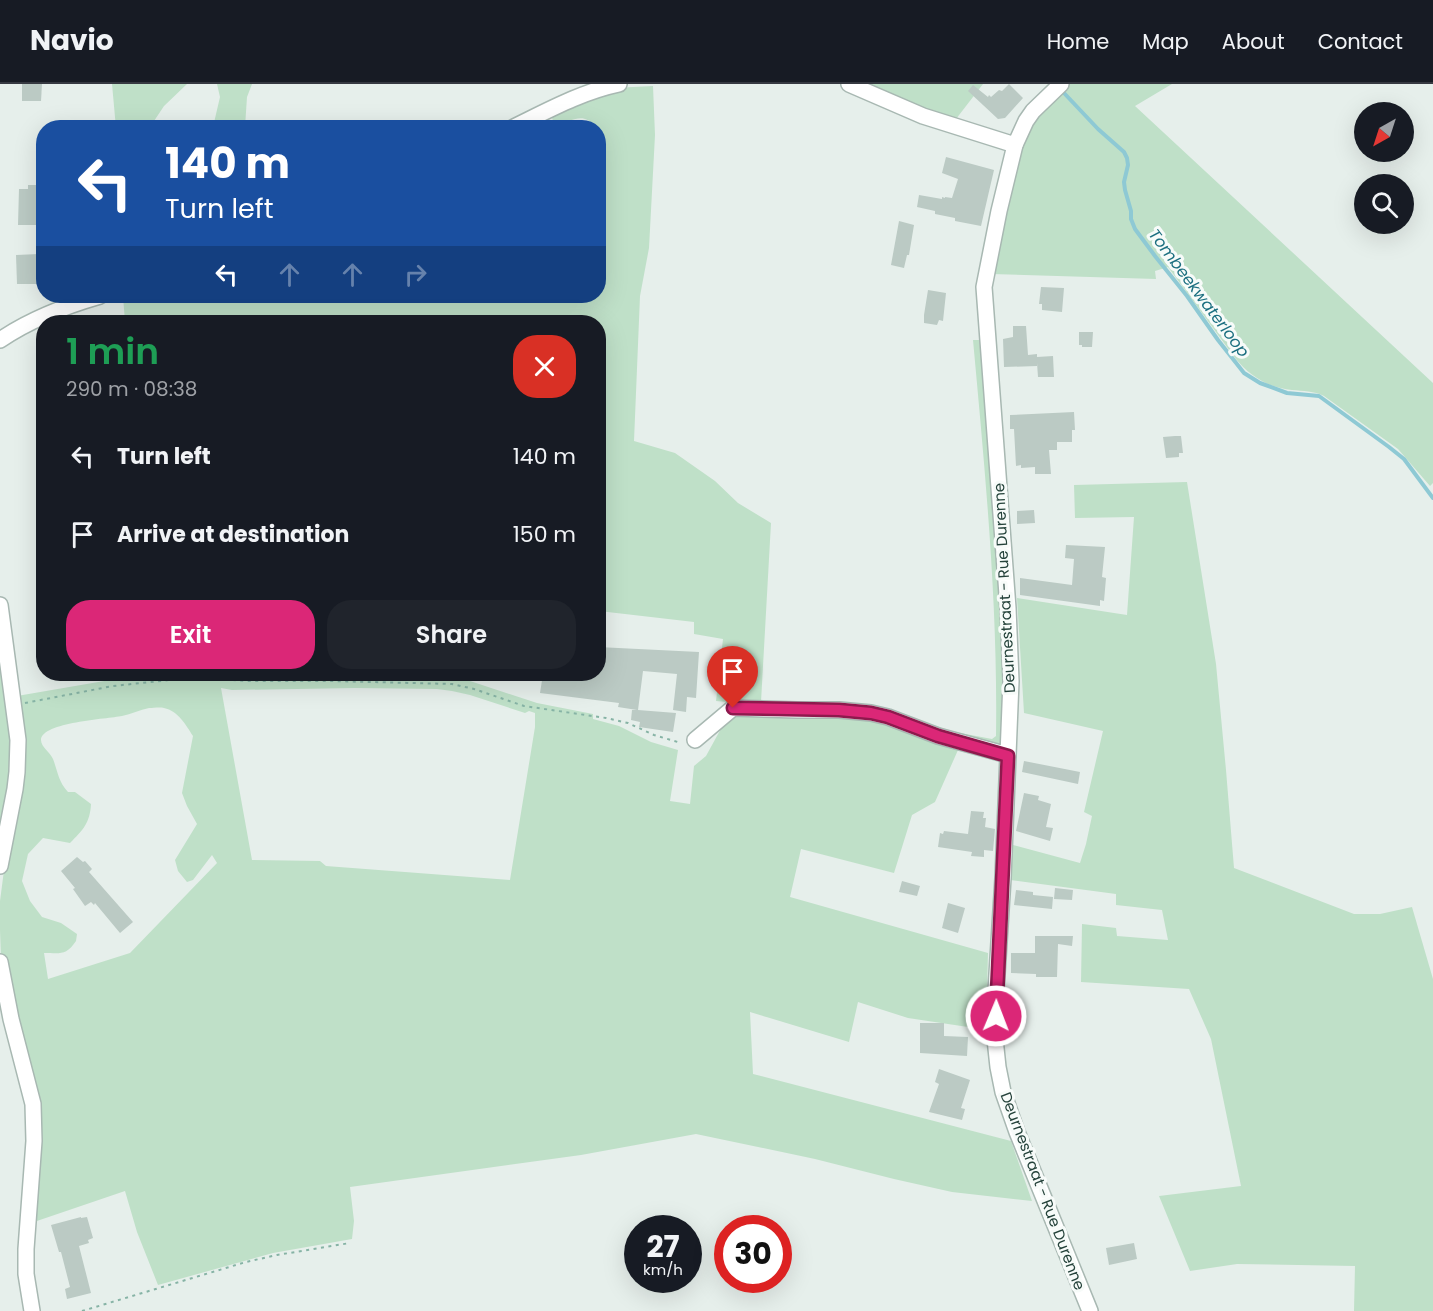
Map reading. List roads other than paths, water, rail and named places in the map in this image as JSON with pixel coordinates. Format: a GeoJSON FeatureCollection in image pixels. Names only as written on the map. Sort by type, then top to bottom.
{"type":"FeatureCollection","features":[{"type":"Feature","properties":{"kind":"street"},"geometry":{"type":"LineString","coordinates":[[529,120],[581,96],[604,87],[620,84]]}},
{"type":"Feature","properties":{"kind":"street"},"geometry":{"type":"LineString","coordinates":[[849,84],[923,116],[1015,145]]}},
{"type":"Feature","properties":{"kind":"street","name":"Deurnestraat - Rue Durenne"},"geometry":{"type":"LineString","coordinates":[[1061,84],[1035,108],[1015,145],[984,287],[1008,608],[1011,681],[995,1039],[1003,1092],[1090,1311]]}},
{"type":"Feature","properties":{"kind":"street"},"geometry":{"type":"LineString","coordinates":[[45,315],[74,303]]}},
{"type":"Feature","properties":{"kind":"street"},"geometry":{"type":"LineString","coordinates":[[0,340],[36,319]]}},
{"type":"Feature","properties":{"kind":"street"},"geometry":{"type":"LineString","coordinates":[[0,605],[18,740],[18,772],[0,866]]}},
{"type":"Feature","properties":{"kind":"street"},"geometry":{"type":"LineString","coordinates":[[695,740],[733,708],[839,710],[888,717],[938,736],[1008,756]]}},
{"type":"Feature","properties":{"kind":"street"},"geometry":{"type":"LineString","coordinates":[[0,962],[10,1019],[33,1104],[34,1141],[26,1249],[26,1274],[32,1311]]}},
{"type":"Feature","properties":{"kind":"waterway","name":"Tombeekwaterloop"},"geometry":{"type":"LineString","coordinates":[[1064,93],[1098,129],[1124,152],[1128,165],[1124,182],[1125,190],[1135,229],[1244,373],[1260,383],[1287,393],[1319,396],[1404,459],[1433,498]]}}]}
